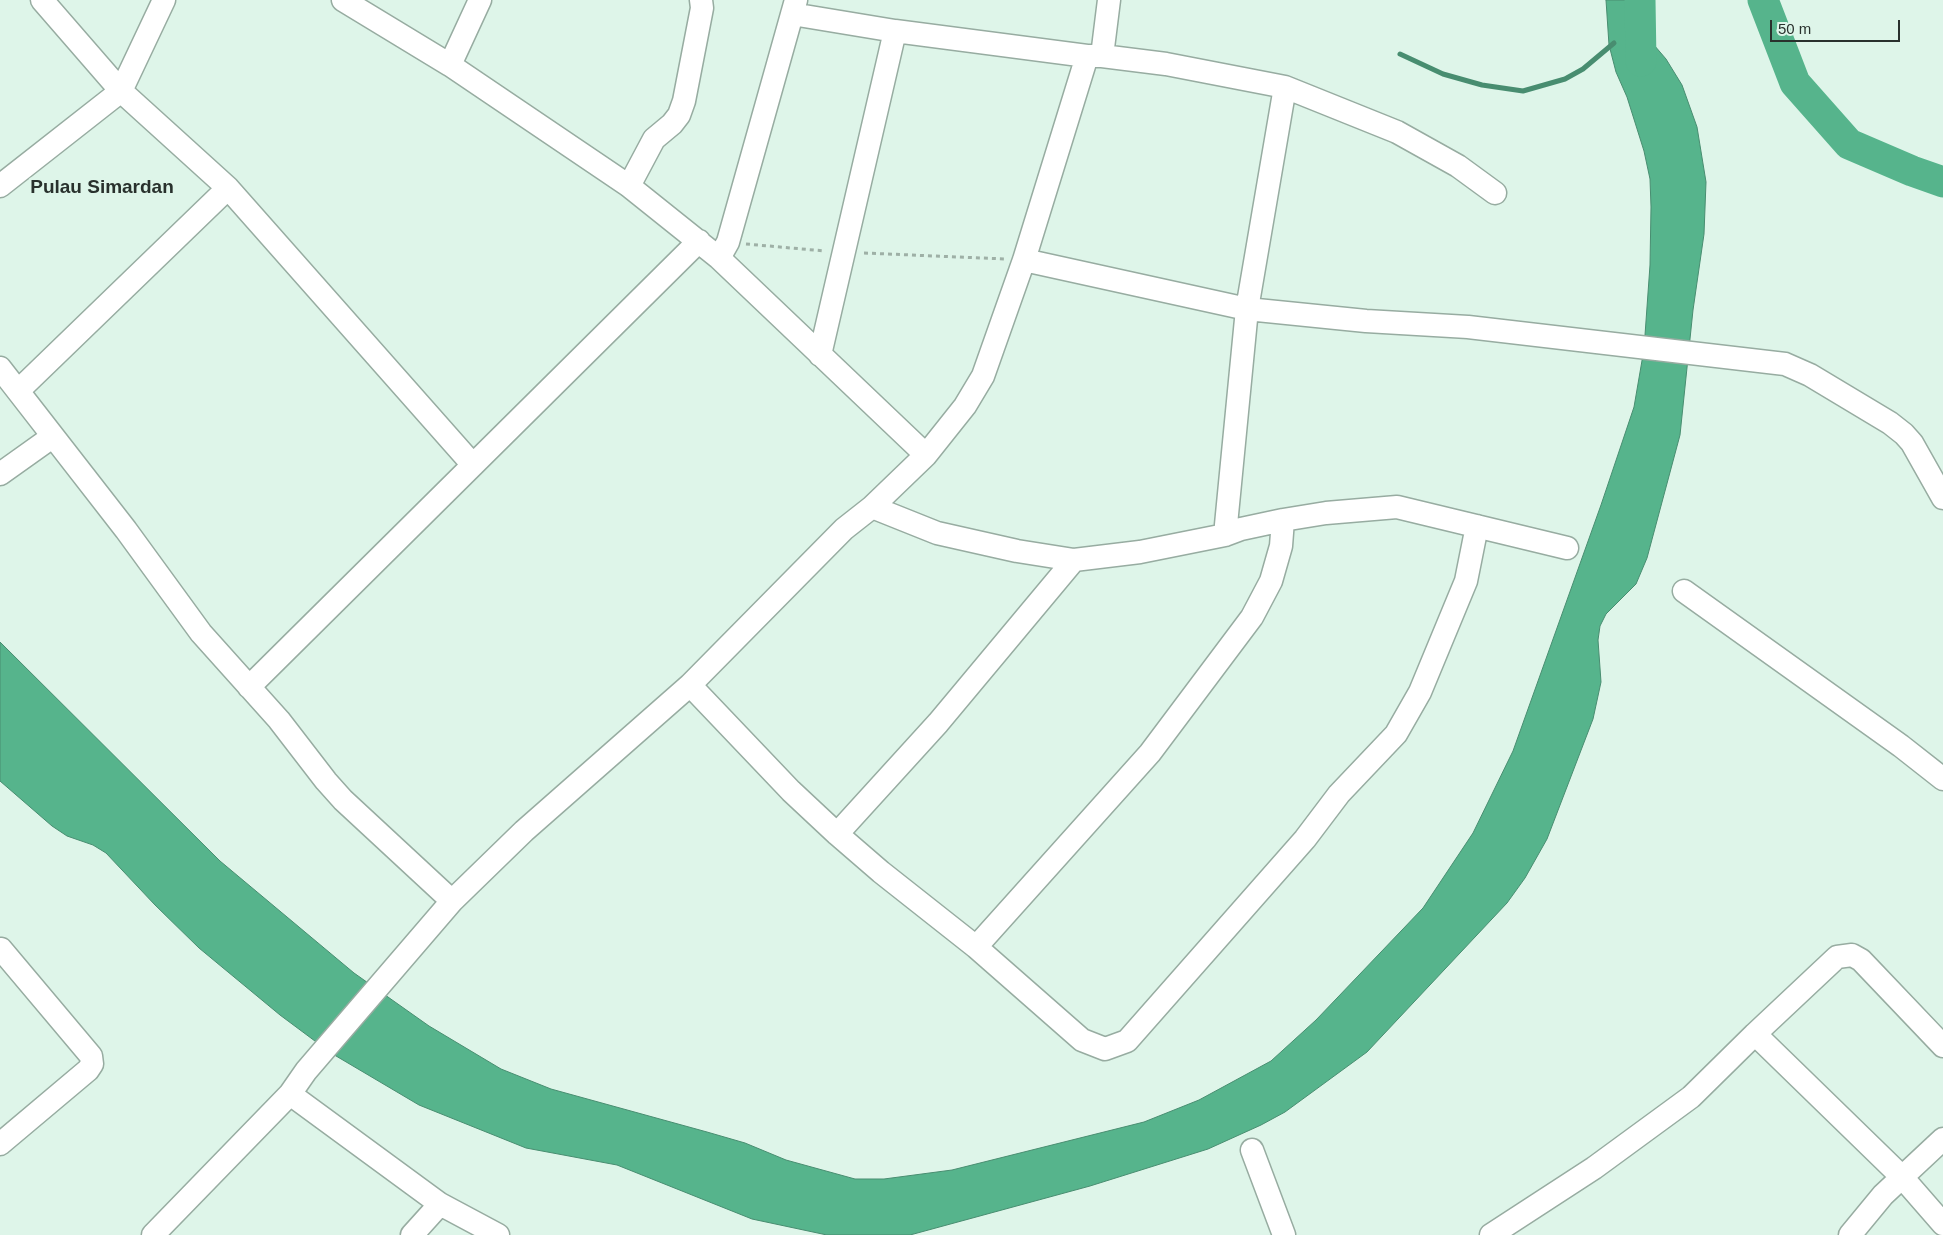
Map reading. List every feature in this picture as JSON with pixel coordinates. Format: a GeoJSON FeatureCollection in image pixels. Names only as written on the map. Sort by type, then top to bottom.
{"type":"FeatureCollection","features":[{"type":"Feature","properties":{"kind":"street"},"geometry":{"type":"LineString","coordinates":[[42,0],[121,91],[228,188],[473,466]]}},
{"type":"Feature","properties":{"kind":"street"},"geometry":{"type":"LineString","coordinates":[[0,186],[121,91],[164,0]]}},
{"type":"Feature","properties":{"kind":"street"},"geometry":{"type":"LineString","coordinates":[[343,0],[450,65],[629,186],[699,241],[724,250],[820,355],[926,455]]}},
{"type":"Feature","properties":{"kind":"street"},"geometry":{"type":"LineString","coordinates":[[450,65],[480,0]]}},
{"type":"Feature","properties":{"kind":"street"},"geometry":{"type":"LineString","coordinates":[[629,186],[654,139],[672,124],[679,115],[684,101],[702,8],[701,0]]}},
{"type":"Feature","properties":{"kind":"street"},"geometry":{"type":"LineString","coordinates":[[153,1235],[290,1094],[306,1071],[452,901],[524,831],[690,685],[844,529],[872,507],[926,455],[965,406],[983,376],[1095,56],[1110,0]]}},
{"type":"Feature","properties":{"kind":"street"},"geometry":{"type":"LineString","coordinates":[[724,250],[794,7],[895,31],[1166,64],[1285,87],[1397,132],[1458,166],[1495,193]]}},
{"type":"Feature","properties":{"kind":"street"},"geometry":{"type":"LineString","coordinates":[[820,355],[895,31]]}},
{"type":"Feature","properties":{"kind":"street"},"geometry":{"type":"LineString","coordinates":[[1224,535],[1248,309],[1285,87]]}},
{"type":"Feature","properties":{"kind":"street"},"geometry":{"type":"LineString","coordinates":[[18,391],[228,188]]}},
{"type":"Feature","properties":{"kind":"street"},"geometry":{"type":"LineString","coordinates":[[249,687],[699,241]]}},
{"type":"Feature","properties":{"kind":"street"},"geometry":{"type":"LineString","coordinates":[[1024,260],[1248,309],[1366,321],[1468,327],[1784,364],[1810,375],[1890,423],[1904,434],[1912,443],[1943,498]]}},
{"type":"Feature","properties":{"kind":"street"},"geometry":{"type":"LineString","coordinates":[[0,368],[126,530],[201,634],[279,720],[344,800],[452,901]]}},
{"type":"Feature","properties":{"kind":"street"},"geometry":{"type":"LineString","coordinates":[[0,474],[52,437]]}},
{"type":"Feature","properties":{"kind":"street"},"geometry":{"type":"LineString","coordinates":[[872,507],[937,533],[1017,551],[1074,560],[1140,552],[1224,535],[1241,529],[1282,520],[1326,513],[1397,508],[1567,548]]}},
{"type":"Feature","properties":{"kind":"street"},"geometry":{"type":"LineString","coordinates":[[976,947],[1150,753],[1252,617],[1272,580],[1281,546],[1282,520]]}},
{"type":"Feature","properties":{"kind":"street"},"geometry":{"type":"LineString","coordinates":[[690,685],[792,791],[837,834],[881,872],[976,947],[1082,1040],[1104,1049],[1127,1041],[1305,839],[1339,794],[1396,734],[1420,692],[1466,581],[1477,526]]}},
{"type":"Feature","properties":{"kind":"street"},"geometry":{"type":"LineString","coordinates":[[837,834],[938,723],[1074,560]]}},
{"type":"Feature","properties":{"kind":"street"},"geometry":{"type":"LineString","coordinates":[[1684,591],[1901,746],[1943,779]]}},
{"type":"Feature","properties":{"kind":"street"},"geometry":{"type":"LineString","coordinates":[[0,1144],[88,1070],[92,1064],[91,1056],[1,949]]}},
{"type":"Feature","properties":{"kind":"street"},"geometry":{"type":"LineString","coordinates":[[1491,1235],[1594,1168],[1691,1097],[1837,957],[1852,955],[1861,960],[1943,1046]]}},
{"type":"Feature","properties":{"kind":"street"},"geometry":{"type":"LineString","coordinates":[[1755,1034],[1902,1177],[1943,1224]]}},
{"type":"Feature","properties":{"kind":"street"},"geometry":{"type":"LineString","coordinates":[[290,1094],[440,1204],[498,1235]]}},
{"type":"Feature","properties":{"kind":"street"},"geometry":{"type":"LineString","coordinates":[[1850,1235],[1883,1195],[1943,1139]]}},
{"type":"Feature","properties":{"kind":"street"},"geometry":{"type":"LineString","coordinates":[[1252,1150],[1284,1235]]}},
{"type":"Feature","properties":{"kind":"street"},"geometry":{"type":"LineString","coordinates":[[412,1235],[440,1204]]}},
{"type":"Feature","properties":{"kind":"path"},"geometry":{"type":"LineString","coordinates":[[724,250],[1024,260]]}},
{"type":"Feature","properties":{"kind":"shaded area"},"geometry":{"type":"Polygon","coordinates":[[[1606,0],[1637,0],[1639,18],[1648,38],[1666,59],[1682,85],[1697,127],[1706,182],[1704,234],[1693,310],[1680,435],[1647,558],[1636,584],[1606,614],[1600,626],[1598,640],[1601,682],[1593,719],[1547,839],[1525,878],[1507,903],[1367,1052],[1285,1112],[1261,1125],[1208,1149],[1090,1186],[910,1235],[827,1235],[752,1219],[617,1165],[526,1148],[419,1105],[331,1053],[280,1015],[199,948],[106,853],[93,845],[67,836],[52,826],[0,781],[0,642],[220,861],[354,973],[429,1026],[501,1069],[551,1089],[745,1143],[786,1160],[855,1179],[884,1179],[952,1170],[1144,1122],[1199,1100],[1271,1061],[1316,1020],[1423,908],[1473,833],[1513,751],[1634,407],[1644,349],[1650,265],[1650,179],[1644,151],[1627,97],[1616,72],[1609,45],[1606,0]]]}},
{"type":"Feature","properties":{"kind":"waterway"},"geometry":{"type":"LineString","coordinates":[[1640,0],[1641,61]]}},
{"type":"Feature","properties":{"kind":"waterway"},"geometry":{"type":"LineString","coordinates":[[1763,0],[1795,83],[1849,144],[1943,182]]}},
{"type":"Feature","properties":{"kind":"waterway"},"geometry":{"type":"LineString","coordinates":[[1400,54],[1443,74],[1482,85],[1523,91],[1565,79],[1583,69],[1614,43]]}},
{"type":"Feature","properties":{"kind":"district","name":"Pulau Simardan"},"geometry":{"type":"Point","coordinates":[102,188]}}]}
